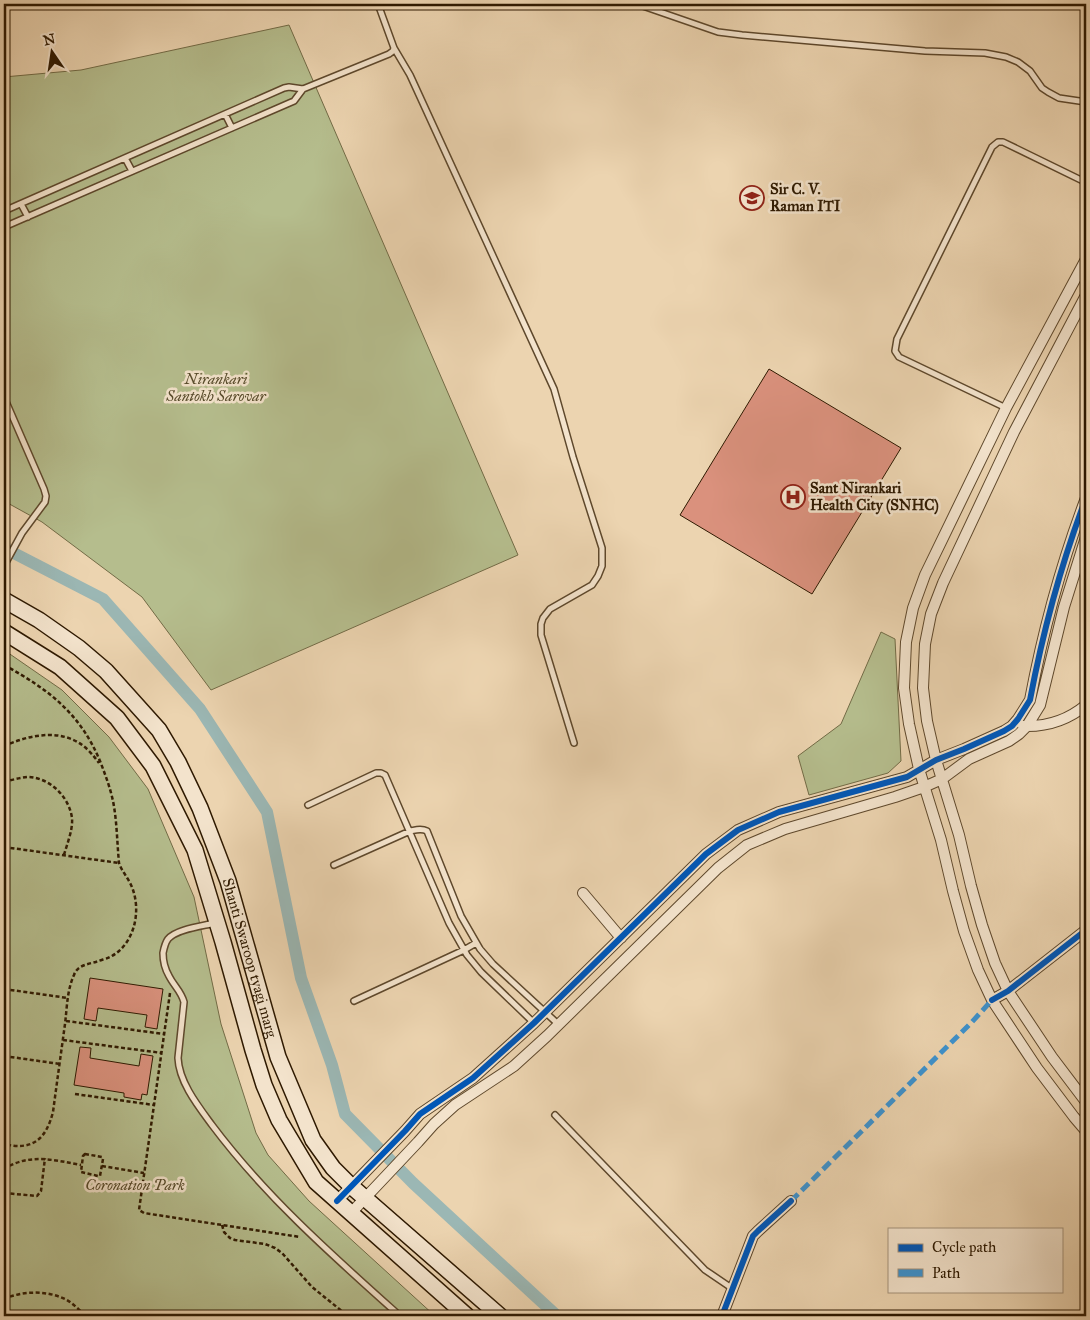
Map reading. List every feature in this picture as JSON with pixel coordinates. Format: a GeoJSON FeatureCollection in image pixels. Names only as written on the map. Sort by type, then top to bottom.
{"type":"FeatureCollection","features":[{"type":"Feature","properties":{"kind":"main road","name":"Shanti Swaroop tyagi marg"},"geometry":{"type":"LineString","coordinates":[[4,600],[39,620],[79,648],[106,671],[152,722],[178,762],[200,808],[228,882],[276,1048],[313,1140],[333,1168],[351,1186],[500,1316]]}},
{"type":"Feature","properties":{"kind":"main road","name":"Shanti Swaroop tyagi marg"},"geometry":{"type":"LineString","coordinates":[[4,632],[60,667],[117,718],[153,766],[195,850],[218,922],[264,1085],[280,1120],[316,1182],[466,1316]]}},
{"type":"Feature","properties":{"kind":"street"},"geometry":{"type":"LineString","coordinates":[[1083,4],[1086,7]]}},
{"type":"Feature","properties":{"kind":"street"},"geometry":{"type":"LineString","coordinates":[[1086,259],[1006,408],[925,575],[913,608],[906,642],[904,688],[918,769],[941,840],[964,931],[978,970],[992,1000],[1037,1068],[1086,1130]]}},
{"type":"Feature","properties":{"kind":"street"},"geometry":{"type":"LineString","coordinates":[[1086,295],[1014,432],[943,583],[932,614],[925,644],[923,688],[927,721],[936,760],[960,835],[971,886],[995,963],[1008,991],[1052,1057],[1086,1102]]}},
{"type":"Feature","properties":{"kind":"street"},"geometry":{"type":"LineString","coordinates":[[1027,370],[1042,378]]}},
{"type":"Feature","properties":{"kind":"street"},"geometry":{"type":"LineString","coordinates":[[970,483],[986,491]]}},
{"type":"Feature","properties":{"kind":"street"},"geometry":{"type":"LineString","coordinates":[[337,1201],[420,1114],[473,1078],[534,1023],[706,854],[738,830],[780,812],[907,777],[936,760],[1012,726],[1030,700],[1051,604],[1086,498]]}},
{"type":"Feature","properties":{"kind":"street"},"geometry":{"type":"LineString","coordinates":[[351,1213],[434,1124],[457,1104],[514,1066],[718,868],[747,845],[785,829],[924,787],[942,779],[969,758],[1019,734],[1027,726],[1040,705],[1064,607],[1086,537]]}},
{"type":"Feature","properties":{"kind":"street"},"geometry":{"type":"LineString","coordinates":[[1012,726],[1049,724],[1064,719],[1086,705]]}},
{"type":"Feature","properties":{"kind":"street"},"geometry":{"type":"LineString","coordinates":[[768,817],[774,834]]}},
{"type":"Feature","properties":{"kind":"street"},"geometry":{"type":"LineString","coordinates":[[582,893],[618,941],[627,957]]}},
{"type":"Feature","properties":{"kind":"street"},"geometry":{"type":"LineString","coordinates":[[992,1000],[1008,991],[1086,930]]}},
{"type":"Feature","properties":{"kind":"street"},"geometry":{"type":"LineString","coordinates":[[534,1023],[547,1036]]}},
{"type":"Feature","properties":{"kind":"street"},"geometry":{"type":"LineString","coordinates":[[450,1094],[457,1104]]}},
{"type":"Feature","properties":{"kind":"street"},"geometry":{"type":"LineString","coordinates":[[722,1316],[753,1236],[791,1201]]}},
{"type":"Feature","properties":{"kind":"lane"},"geometry":{"type":"LineString","coordinates":[[378,4],[394,48],[410,75],[554,389],[602,548],[602,566],[592,585],[550,609],[541,624],[540,636],[574,743]]}},
{"type":"Feature","properties":{"kind":"lane"},"geometry":{"type":"LineString","coordinates":[[637,4],[718,32],[1006,57],[1018,62],[1030,72],[1042,88],[1048,92],[1059,98],[1086,102]]}},
{"type":"Feature","properties":{"kind":"lane"},"geometry":{"type":"LineString","coordinates":[[4,211],[284,88],[303,89],[389,54],[394,48]]}},
{"type":"Feature","properties":{"kind":"lane"},"geometry":{"type":"LineString","coordinates":[[4,227],[294,101],[303,89]]}},
{"type":"Feature","properties":{"kind":"lane"},"geometry":{"type":"LineString","coordinates":[[225,114],[232,128]]}},
{"type":"Feature","properties":{"kind":"lane"},"geometry":{"type":"LineString","coordinates":[[1006,408],[899,357],[895,351],[897,339],[995,144],[1003,142],[1083,181]]}},
{"type":"Feature","properties":{"kind":"lane"},"geometry":{"type":"LineString","coordinates":[[125,158],[132,171]]}},
{"type":"Feature","properties":{"kind":"lane"},"geometry":{"type":"LineString","coordinates":[[21,204],[28,217]]}},
{"type":"Feature","properties":{"kind":"lane"},"geometry":{"type":"LineString","coordinates":[[4,397],[46,496],[45,502],[22,533],[4,566]]}},
{"type":"Feature","properties":{"kind":"lane"},"geometry":{"type":"LineString","coordinates":[[308,805],[376,773],[381,772],[385,775],[449,923],[464,950],[481,972],[534,1023]]}},
{"type":"Feature","properties":{"kind":"lane"},"geometry":{"type":"LineString","coordinates":[[334,865],[410,831],[424,830],[427,832],[461,916],[476,943],[493,964],[558,1024]]}},
{"type":"Feature","properties":{"kind":"lane"},"geometry":{"type":"LineString","coordinates":[[218,922],[172,935],[167,940],[164,948],[163,958],[166,971],[182,994],[184,1002],[178,1058],[179,1071],[198,1107],[258,1181],[316,1239],[400,1316]]}},
{"type":"Feature","properties":{"kind":"lane"},"geometry":{"type":"LineString","coordinates":[[354,1002],[476,943]]}},
{"type":"Feature","properties":{"kind":"lane"},"geometry":{"type":"LineString","coordinates":[[555,1115],[705,1270],[732,1289]]}},
{"type":"Feature","properties":{"kind":"path"},"geometry":{"type":"LineString","coordinates":[[4,665],[52,695],[84,730],[94,748],[113,801],[119,863],[131,885],[136,904],[133,929],[127,942],[118,952],[110,957],[84,965],[76,971],[72,980],[53,1112],[46,1132],[32,1144],[26,1146],[4,1144]]}},
{"type":"Feature","properties":{"kind":"path"},"geometry":{"type":"LineString","coordinates":[[4,746],[36,735],[51,734],[64,736],[77,741],[102,766]]}},
{"type":"Feature","properties":{"kind":"path"},"geometry":{"type":"LineString","coordinates":[[4,782],[14,779],[33,778],[59,790],[68,804],[72,818],[71,831],[64,855]]}},
{"type":"Feature","properties":{"kind":"path"},"geometry":{"type":"LineString","coordinates":[[4,847],[119,863]]}},
{"type":"Feature","properties":{"kind":"path"},"geometry":{"type":"LineString","coordinates":[[172,981],[139,1207],[141,1212],[316,1239]]}},
{"type":"Feature","properties":{"kind":"path"},"geometry":{"type":"LineString","coordinates":[[4,989],[68,998]]}},
{"type":"Feature","properties":{"kind":"path"},"geometry":{"type":"LineString","coordinates":[[66,1021],[164,1034]]}},
{"type":"Feature","properties":{"kind":"path"},"geometry":{"type":"LineString","coordinates":[[63,1040],[162,1054]]}},
{"type":"Feature","properties":{"kind":"path"},"geometry":{"type":"LineString","coordinates":[[4,1056],[60,1064]]}},
{"type":"Feature","properties":{"kind":"path"},"geometry":{"type":"LineString","coordinates":[[75,1094],[154,1105]]}},
{"type":"Feature","properties":{"kind":"path"},"geometry":{"type":"LineString","coordinates":[[84,1154],[102,1157],[101,1175],[81,1173],[81,1165],[84,1154]]}},
{"type":"Feature","properties":{"kind":"path"},"geometry":{"type":"LineString","coordinates":[[4,1169],[12,1164],[23,1161],[46,1158],[81,1165]]}},
{"type":"Feature","properties":{"kind":"path"},"geometry":{"type":"LineString","coordinates":[[4,1193],[37,1196],[41,1191],[46,1158]]}},
{"type":"Feature","properties":{"kind":"path"},"geometry":{"type":"LineString","coordinates":[[102,1166],[144,1173]]}},
{"type":"Feature","properties":{"kind":"path"},"geometry":{"type":"LineString","coordinates":[[222,1225],[224,1232],[234,1240],[265,1244],[282,1253],[312,1287],[348,1316]]}},
{"type":"Feature","properties":{"kind":"path"},"geometry":{"type":"LineString","coordinates":[[4,1300],[18,1294],[45,1293],[66,1300],[86,1316]]}},
{"type":"Feature","properties":{"kind":"green space","name":"Nirankari Santokh Sarovar"},"geometry":{"type":"Polygon","coordinates":[[[289,25],[518,555],[211,690],[142,597],[42,522],[4,501],[4,77],[81,70],[289,25]]]}},
{"type":"Feature","properties":{"kind":"green space"},"geometry":{"type":"Polygon","coordinates":[[[881,632],[895,639],[901,761],[888,773],[809,795],[798,756],[841,724],[881,632]]]}},
{"type":"Feature","properties":{"kind":"green space","name":"Coronation Park"},"geometry":{"type":"Polygon","coordinates":[[[4,650],[62,690],[109,737],[148,789],[194,897],[221,1024],[256,1133],[268,1155],[309,1201],[435,1316],[4,1316],[4,650]]]}},
{"type":"Feature","properties":{"kind":"building"},"geometry":{"type":"Polygon","coordinates":[[[769,369],[901,448],[812,594],[680,515],[769,369]]]}},
{"type":"Feature","properties":{"kind":"building"},"geometry":{"type":"Polygon","coordinates":[[[90,978],[163,989],[157,1029],[145,1027],[147,1015],[98,1008],[96,1021],[84,1019],[90,978]]]}},
{"type":"Feature","properties":{"kind":"building"},"geometry":{"type":"Polygon","coordinates":[[[80,1047],[91,1048],[90,1058],[139,1066],[141,1054],[153,1056],[147,1095],[142,1094],[141,1100],[124,1097],[124,1093],[74,1085],[80,1047]]]}},
{"type":"Feature","properties":{"kind":"waterway"},"geometry":{"type":"LineString","coordinates":[[4,548],[103,599],[200,709],[267,812],[301,978],[332,1065],[345,1114],[413,1183],[557,1316]]}},
{"type":"Feature","properties":{"kind":"marked path"},"geometry":{"type":"LineString","coordinates":[[791,1201],[992,1000]]}},
{"type":"Feature","properties":{"kind":"cycle path"},"geometry":{"type":"LineString","coordinates":[[337,1201],[420,1114],[473,1078],[534,1023],[706,854],[738,830],[779,812],[907,777],[936,760],[1012,726],[1030,700],[1054,598],[1086,498]]}},
{"type":"Feature","properties":{"kind":"cycle path"},"geometry":{"type":"LineString","coordinates":[[992,1000],[1008,991],[1086,930]]}},
{"type":"Feature","properties":{"kind":"cycle path"},"geometry":{"type":"LineString","coordinates":[[722,1316],[753,1236],[791,1201]]}},
{"type":"Feature","properties":{"kind":"place","name":"Sir C. V. Raman ITI"},"geometry":{"type":"Point","coordinates":[752,198]}},
{"type":"Feature","properties":{"kind":"place","name":"Sant Nirankari Health City (SNHC)"},"geometry":{"type":"Point","coordinates":[793,497]}}]}
